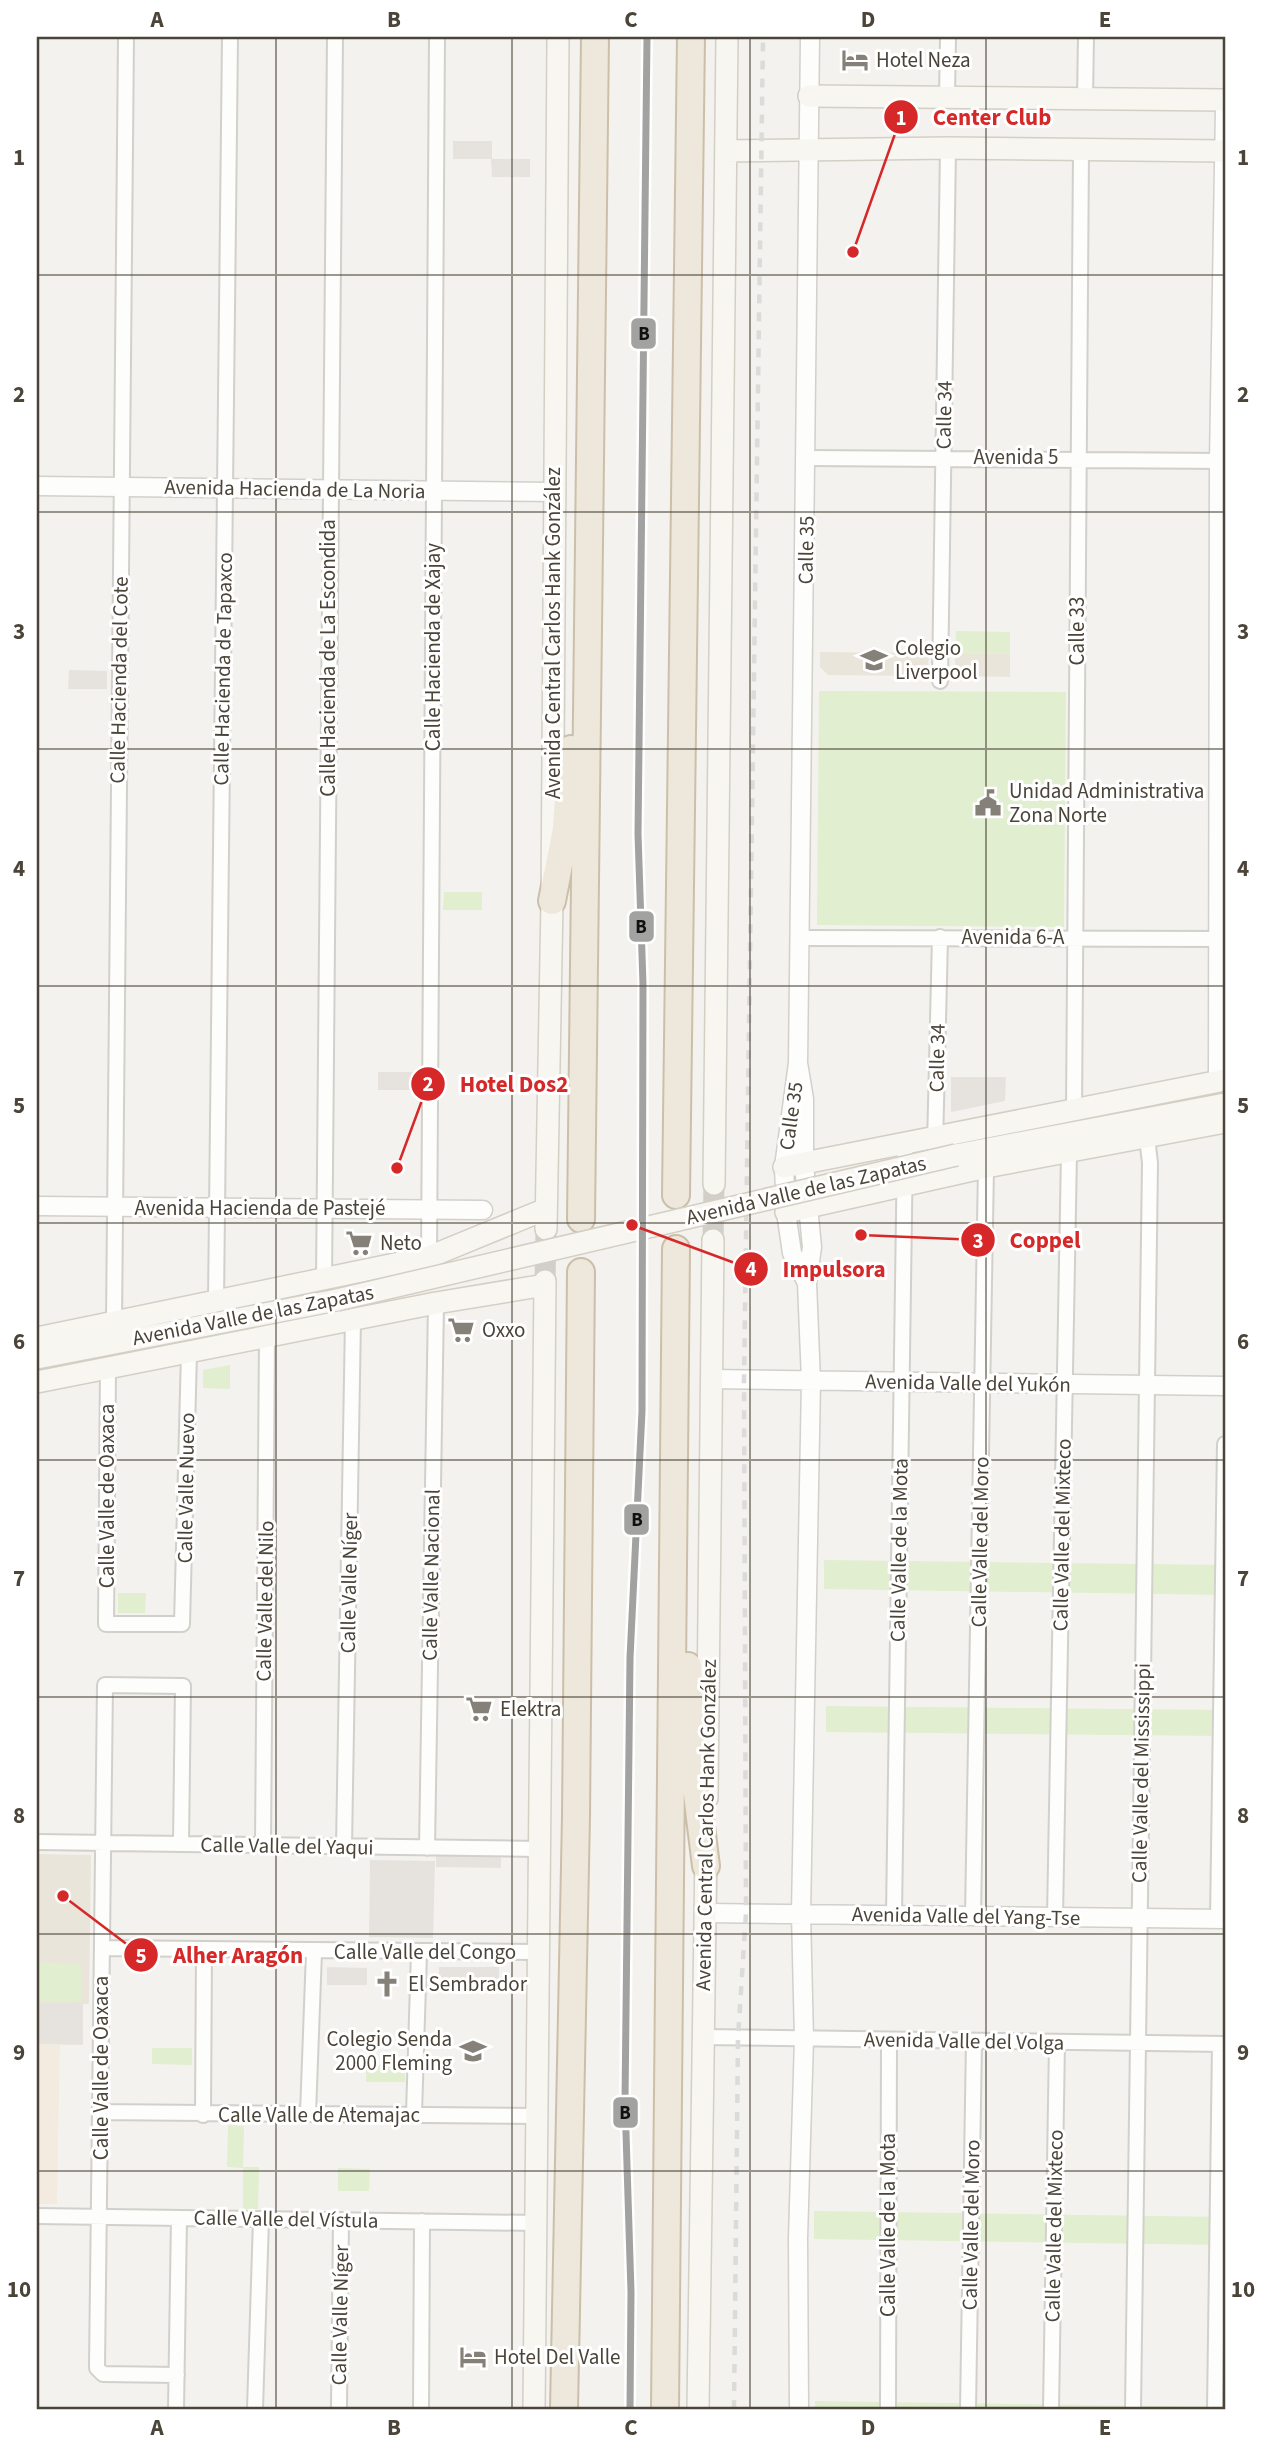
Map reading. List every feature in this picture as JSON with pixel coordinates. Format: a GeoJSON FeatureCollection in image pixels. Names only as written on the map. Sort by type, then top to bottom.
{"type":"FeatureCollection","features":[{"type":"Feature","properties":{"kind":"highway","name":"Avenida Central Carlos Hank González"},"geometry":{"type":"LineString","coordinates":[[581,1219],[595,37]]}},
{"type":"Feature","properties":{"kind":"highway"},"geometry":{"type":"LineString","coordinates":[[676,1195],[691,37]]}},
{"type":"Feature","properties":{"kind":"highway"},"geometry":{"type":"LineString","coordinates":[[552,901],[566,829],[573,730],[586,679]]}},
{"type":"Feature","properties":{"kind":"highway","name":"Avenida Central Carlos Hank González"},"geometry":{"type":"LineString","coordinates":[[665,2409],[676,1249]]}},
{"type":"Feature","properties":{"kind":"highway"},"geometry":{"type":"LineString","coordinates":[[564,2409],[582,1272]]}},
{"type":"Feature","properties":{"kind":"highway"},"geometry":{"type":"LineString","coordinates":[[673,1457],[681,1519],[692,1754],[706,1866]]}},
{"type":"Feature","properties":{"kind":"main road","name":"Avenida Central Carlos Hank González"},"geometry":{"type":"LineString","coordinates":[[546,1219],[552,901],[558,37]]}},
{"type":"Feature","properties":{"kind":"main road"},"geometry":{"type":"LineString","coordinates":[[714,1185],[727,37]]}},
{"type":"Feature","properties":{"kind":"main road"},"geometry":{"type":"LineString","coordinates":[[808,96],[1225,100]]}},
{"type":"Feature","properties":{"kind":"main road"},"geometry":{"type":"LineString","coordinates":[[726,151],[948,148],[1224,151]]}},
{"type":"Feature","properties":{"kind":"main road","name":"Avenida Valle de las Zapatas"},"geometry":{"type":"LineString","coordinates":[[794,1166],[1222,1081]]}},
{"type":"Feature","properties":{"kind":"main road","name":"Avenida Valle de las Zapatas"},"geometry":{"type":"LineString","coordinates":[[37,1360],[337,1300],[956,1155],[1225,1104]]}},
{"type":"Feature","properties":{"kind":"main road","name":"Avenida Valle de las Zapatas"},"geometry":{"type":"LineString","coordinates":[[786,1212],[986,1167],[1225,1122]]}},
{"type":"Feature","properties":{"kind":"main road"},"geometry":{"type":"LineString","coordinates":[[881,1150],[882,1189]]}},
{"type":"Feature","properties":{"kind":"main road","name":"Avenida Valle de las Zapatas"},"geometry":{"type":"LineString","coordinates":[[37,1338],[429,1257],[546,1219]]}},
{"type":"Feature","properties":{"kind":"main road","name":"Avenida Central Carlos Hank González"},"geometry":{"type":"LineString","coordinates":[[698,2409],[707,1913],[713,1240]]}},
{"type":"Feature","properties":{"kind":"main road"},"geometry":{"type":"LineString","coordinates":[[362,1318],[378,1301],[378,1289],[371,1275],[364,1271]]}},
{"type":"Feature","properties":{"kind":"main road","name":"Avenida Valle de las Zapatas"},"geometry":{"type":"LineString","coordinates":[[37,1382],[189,1352],[267,1347],[362,1318],[545,1283],[538,1849]]}},
{"type":"Feature","properties":{"kind":"main road"},"geometry":{"type":"LineString","coordinates":[[534,2409],[538,1849]]}},
{"type":"Feature","properties":{"kind":"street","name":"Calle Hacienda del Cote"},"geometry":{"type":"LineString","coordinates":[[114,1323],[126,37]]}},
{"type":"Feature","properties":{"kind":"street","name":"Calle Hacienda de Tapaxco"},"geometry":{"type":"LineString","coordinates":[[216,1302],[230,37]]}},
{"type":"Feature","properties":{"kind":"street","name":"Calle Hacienda de La Escondida"},"geometry":{"type":"LineString","coordinates":[[324,1280],[335,37]]}},
{"type":"Feature","properties":{"kind":"street","name":"Calle Hacienda de Xajay"},"geometry":{"type":"LineString","coordinates":[[429,1257],[437,37]]}},
{"type":"Feature","properties":{"kind":"street","name":"Calle 35"},"geometry":{"type":"LineString","coordinates":[[786,1212],[804,1099],[798,1063],[811,149],[808,96],[810,37]]}},
{"type":"Feature","properties":{"kind":"street"},"geometry":{"type":"LineString","coordinates":[[947,97],[948,37]]}},
{"type":"Feature","properties":{"kind":"street"},"geometry":{"type":"LineString","coordinates":[[1085,98],[1086,37]]}},
{"type":"Feature","properties":{"kind":"street"},"geometry":{"type":"LineString","coordinates":[[1222,1081],[1225,108]]}},
{"type":"Feature","properties":{"kind":"street","name":"Calle 34"},"geometry":{"type":"LineString","coordinates":[[940,681],[948,148]]}},
{"type":"Feature","properties":{"kind":"street","name":"Calle 33"},"geometry":{"type":"LineString","coordinates":[[1074,1112],[1081,149]]}},
{"type":"Feature","properties":{"kind":"street","name":"Avenida 5"},"geometry":{"type":"LineString","coordinates":[[807,458],[1222,461]]}},
{"type":"Feature","properties":{"kind":"street","name":"Avenida Hacienda de La Noria"},"geometry":{"type":"LineString","coordinates":[[37,486],[553,492]]}},
{"type":"Feature","properties":{"kind":"street","name":"Calle 34"},"geometry":{"type":"LineString","coordinates":[[934,1179],[940,937]]}},
{"type":"Feature","properties":{"kind":"street","name":"Avenida 6-A"},"geometry":{"type":"LineString","coordinates":[[801,938],[1221,939]]}},
{"type":"Feature","properties":{"kind":"street","name":"Calle Valle del Mississippi"},"geometry":{"type":"LineString","coordinates":[[1133,2409],[1150,1163],[1147,1137]]}},
{"type":"Feature","properties":{"kind":"street","name":"Calle Valle de la Mota"},"geometry":{"type":"LineString","coordinates":[[894,1915],[905,1145]]}},
{"type":"Feature","properties":{"kind":"street","name":"Calle Valle del Mixteco"},"geometry":{"type":"LineString","coordinates":[[1055,1917],[1069,1153]]}},
{"type":"Feature","properties":{"kind":"street","name":"Calle 35"},"geometry":{"type":"LineString","coordinates":[[794,1166],[808,1206]]}},
{"type":"Feature","properties":{"kind":"street","name":"Calle Valle del Moro"},"geometry":{"type":"LineString","coordinates":[[973,1916],[986,1167]]}},
{"type":"Feature","properties":{"kind":"street","name":"Avenida Hacienda de Pastejé"},"geometry":{"type":"LineString","coordinates":[[37,1206],[483,1210]]}},
{"type":"Feature","properties":{"kind":"street"},"geometry":{"type":"LineString","coordinates":[[799,2409],[798,2238],[804,2039],[801,1914],[811,1381],[807,1283],[812,1247],[808,1206]]}},
{"type":"Feature","properties":{"kind":"street"},"geometry":{"type":"LineString","coordinates":[[786,1212],[792,1253],[807,1283]]}},
{"type":"Feature","properties":{"kind":"street","name":"Calle Valle Nacional"},"geometry":{"type":"LineString","coordinates":[[426,1848],[436,1303]]}},
{"type":"Feature","properties":{"kind":"street","name":"Calle Valle Níger"},"geometry":{"type":"LineString","coordinates":[[344,1846],[362,1318]]}},
{"type":"Feature","properties":{"kind":"street","name":"Calle Valle del Nilo"},"geometry":{"type":"LineString","coordinates":[[263,1845],[267,1347]]}},
{"type":"Feature","properties":{"kind":"street","name":"Calle Valle Nuevo"},"geometry":{"type":"LineString","coordinates":[[106,1624],[182,1624],[189,1352]]}},
{"type":"Feature","properties":{"kind":"street","name":"Calle Valle de Oaxaca"},"geometry":{"type":"LineString","coordinates":[[106,1624],[108,1368]]}},
{"type":"Feature","properties":{"kind":"street","name":"Avenida Valle del Yukón"},"geometry":{"type":"LineString","coordinates":[[711,1379],[1225,1386]]}},
{"type":"Feature","properties":{"kind":"street"},"geometry":{"type":"LineString","coordinates":[[1222,1919],[1225,1444]]}},
{"type":"Feature","properties":{"kind":"street","name":"Calle Valle de Oaxaca"},"geometry":{"type":"LineString","coordinates":[[177,2375],[103,2374],[98,2370],[105,1685],[183,1686],[181,1844]]}},
{"type":"Feature","properties":{"kind":"street","name":"Calle Valle del Yaqui"},"geometry":{"type":"LineString","coordinates":[[37,1842],[538,1849]]}},
{"type":"Feature","properties":{"kind":"street","name":"Avenida Valle del Yang-Tse"},"geometry":{"type":"LineString","coordinates":[[707,1913],[1222,1919]]}},
{"type":"Feature","properties":{"kind":"street","name":"Calle Valle del Congo"},"geometry":{"type":"LineString","coordinates":[[102,1948],[537,1952]]}},
{"type":"Feature","properties":{"kind":"street"},"geometry":{"type":"LineString","coordinates":[[203,2115],[204,1949]]}},
{"type":"Feature","properties":{"kind":"street"},"geometry":{"type":"LineString","coordinates":[[307,2114],[314,1952]]}},
{"type":"Feature","properties":{"kind":"street"},"geometry":{"type":"LineString","coordinates":[[414,2114],[419,1952]]}},
{"type":"Feature","properties":{"kind":"street","name":"Avenida Valle del Volga"},"geometry":{"type":"LineString","coordinates":[[703,2037],[1222,2044]]}},
{"type":"Feature","properties":{"kind":"street","name":"Calle Valle de la Mota"},"geometry":{"type":"LineString","coordinates":[[888,2409],[889,2040]]}},
{"type":"Feature","properties":{"kind":"street","name":"Calle Valle del Moro"},"geometry":{"type":"LineString","coordinates":[[968,2409],[974,2041]]}},
{"type":"Feature","properties":{"kind":"street","name":"Calle Valle del Mixteco"},"geometry":{"type":"LineString","coordinates":[[1051,2409],[1057,2042]]}},
{"type":"Feature","properties":{"kind":"street"},"geometry":{"type":"LineString","coordinates":[[1215,2409],[1222,2044]]}},
{"type":"Feature","properties":{"kind":"street","name":"Calle Valle de Atemajac"},"geometry":{"type":"LineString","coordinates":[[101,2112],[537,2116]]}},
{"type":"Feature","properties":{"kind":"street","name":"Calle Valle del Vístula"},"geometry":{"type":"LineString","coordinates":[[37,2216],[536,2223]]}},
{"type":"Feature","properties":{"kind":"street"},"geometry":{"type":"LineString","coordinates":[[176,2409],[179,2218]]}},
{"type":"Feature","properties":{"kind":"street"},"geometry":{"type":"LineString","coordinates":[[256,2409],[261,2219]]}},
{"type":"Feature","properties":{"kind":"street","name":"Calle Valle Níger"},"geometry":{"type":"LineString","coordinates":[[339,2409],[341,2220]]}},
{"type":"Feature","properties":{"kind":"street"},"geometry":{"type":"LineString","coordinates":[[421,2409],[422,2221]]}},
{"type":"Feature","properties":{"kind":"shaded area"},"geometry":{"type":"Polygon","coordinates":[[[453,141],[492,141],[492,159],[530,159],[530,177],[492,177],[491,159],[453,159],[453,141]]]}},
{"type":"Feature","properties":{"kind":"shaded area","name":"Colegio Liverpool"},"geometry":{"type":"Polygon","coordinates":[[[820,652],[929,653],[928,668],[920,676],[828,675],[820,667],[820,652]]]}},
{"type":"Feature","properties":{"kind":"shaded area","name":"Colegio Liverpool"},"geometry":{"type":"Polygon","coordinates":[[[955,653],[1010,654],[1010,677],[960,676],[955,670],[955,653]]]}},
{"type":"Feature","properties":{"kind":"shaded area"},"geometry":{"type":"Polygon","coordinates":[[[69,670],[107,671],[107,689],[68,689],[69,670]]]}},
{"type":"Feature","properties":{"kind":"shaded area"},"geometry":{"type":"Polygon","coordinates":[[[378,1072],[417,1072],[417,1090],[378,1090],[378,1072]]]}},
{"type":"Feature","properties":{"kind":"shaded area"},"geometry":{"type":"Polygon","coordinates":[[[951,1077],[1006,1077],[1005,1101],[951,1112],[951,1077]]]}},
{"type":"Feature","properties":{"kind":"shaded area"},"geometry":{"type":"Polygon","coordinates":[[[37,1854],[91,1855],[89,2004],[37,2003],[37,1854]]]}},
{"type":"Feature","properties":{"kind":"shaded area"},"geometry":{"type":"Polygon","coordinates":[[[436,1855],[501,1856],[501,1868],[436,1867],[436,1855]]]}},
{"type":"Feature","properties":{"kind":"shaded area"},"geometry":{"type":"Polygon","coordinates":[[[370,1860],[435,1861],[433,1938],[369,1937],[370,1860]]]}},
{"type":"Feature","properties":{"kind":"shaded area"},"geometry":{"type":"Polygon","coordinates":[[[327,1967],[367,1968],[367,1985],[327,1985],[327,1967]]]}},
{"type":"Feature","properties":{"kind":"shaded area"},"geometry":{"type":"Polygon","coordinates":[[[439,1967],[499,1967],[499,1980],[439,1981],[439,1967]]]}},
{"type":"Feature","properties":{"kind":"shaded area"},"geometry":{"type":"Polygon","coordinates":[[[37,2003],[83,2003],[83,2045],[37,2044],[37,2003]]]}},
{"type":"Feature","properties":{"kind":"shaded area"},"geometry":{"type":"Polygon","coordinates":[[[37,2044],[60,2045],[57,2204],[37,2204],[37,2044]]]}},
{"type":"Feature","properties":{"kind":"green space"},"geometry":{"type":"Polygon","coordinates":[[[956,631],[1010,632],[1010,654],[955,653],[956,631]]]}},
{"type":"Feature","properties":{"kind":"green space"},"geometry":{"type":"Polygon","coordinates":[[[819,691],[1066,692],[1064,927],[817,925],[819,691]]]}},
{"type":"Feature","properties":{"kind":"green space"},"geometry":{"type":"Polygon","coordinates":[[[444,892],[482,892],[482,910],[443,910],[444,892]]]}},
{"type":"Feature","properties":{"kind":"green space"},"geometry":{"type":"Polygon","coordinates":[[[230,1365],[230,1389],[203,1388],[203,1370],[230,1365]]]}},
{"type":"Feature","properties":{"kind":"green space"},"geometry":{"type":"Polygon","coordinates":[[[824,1560],[1225,1565],[1225,1595],[824,1589],[824,1560]]]}},
{"type":"Feature","properties":{"kind":"green space"},"geometry":{"type":"Polygon","coordinates":[[[118,1593],[146,1593],[145,1613],[118,1613],[118,1593]]]}},
{"type":"Feature","properties":{"kind":"green space"},"geometry":{"type":"Polygon","coordinates":[[[826,1706],[1225,1710],[1225,1736],[826,1732],[826,1706]]]}},
{"type":"Feature","properties":{"kind":"green space"},"geometry":{"type":"Polygon","coordinates":[[[37,1962],[81,1964],[81,2001],[37,2002],[37,1962]]]}},
{"type":"Feature","properties":{"kind":"green space"},"geometry":{"type":"Polygon","coordinates":[[[152,2048],[192,2048],[192,2065],[152,2064],[152,2048]]]}},
{"type":"Feature","properties":{"kind":"green space"},"geometry":{"type":"Polygon","coordinates":[[[366,2065],[405,2065],[405,2082],[366,2082],[366,2065]]]}},
{"type":"Feature","properties":{"kind":"green space"},"geometry":{"type":"Polygon","coordinates":[[[228,2125],[244,2126],[243,2167],[259,2167],[258,2209],[243,2209],[243,2168],[227,2167],[228,2125]]]}},
{"type":"Feature","properties":{"kind":"green space"},"geometry":{"type":"Polygon","coordinates":[[[338,2168],[370,2169],[369,2191],[338,2191],[338,2168]]]}},
{"type":"Feature","properties":{"kind":"green space"},"geometry":{"type":"Polygon","coordinates":[[[814,2211],[1225,2217],[1225,2245],[814,2239],[814,2211]]]}},
{"type":"Feature","properties":{"kind":"green space"},"geometry":{"type":"Polygon","coordinates":[[[815,2401],[1225,2407],[1225,2409],[815,2409],[815,2401]]]}},
{"type":"Feature","properties":{"kind":"tunnel"},"geometry":{"type":"LineString","coordinates":[[713,1240],[714,1184]]}},
{"type":"Feature","properties":{"kind":"tunnel"},"geometry":{"type":"LineString","coordinates":[[545,1281],[546,1229]]}},
{"type":"Feature","properties":{"kind":"railway"},"geometry":{"type":"LineString","coordinates":[[734,2409],[738,2038],[746,1913],[744,1380],[763,37]]}},
{"type":"Feature","properties":{"kind":"transit line","name":"B"},"geometry":{"type":"LineString","coordinates":[[630,2409],[631,2292],[625,2101],[630,1658],[642,1411],[643,984],[638,834],[647,37]]}},
{"type":"Feature","properties":{"kind":"place","name":"Hotel Neza"},"geometry":{"type":"Point","coordinates":[855,60]}},
{"type":"Feature","properties":{"kind":"place","name":"Center Club"},"geometry":{"type":"Point","coordinates":[853,252]}},
{"type":"Feature","properties":{"kind":"place","name":"Colegio Liverpool"},"geometry":{"type":"Point","coordinates":[874,660]}},
{"type":"Feature","properties":{"kind":"place","name":"Unidad Administrativa Zona Norte"},"geometry":{"type":"Point","coordinates":[988,803]}},
{"type":"Feature","properties":{"kind":"place","name":"Hotel Dos2"},"geometry":{"type":"Point","coordinates":[397,1168]}},
{"type":"Feature","properties":{"kind":"place","name":"Impulsora"},"geometry":{"type":"Point","coordinates":[632,1225]}},
{"type":"Feature","properties":{"kind":"place","name":"Coppel"},"geometry":{"type":"Point","coordinates":[861,1235]}},
{"type":"Feature","properties":{"kind":"place","name":"Neto"},"geometry":{"type":"Point","coordinates":[359,1243]}},
{"type":"Feature","properties":{"kind":"place","name":"Oxxo"},"geometry":{"type":"Point","coordinates":[461,1330]}},
{"type":"Feature","properties":{"kind":"place","name":"Elektra"},"geometry":{"type":"Point","coordinates":[479,1709]}},
{"type":"Feature","properties":{"kind":"place","name":"Alher Aragón"},"geometry":{"type":"Point","coordinates":[63,1896]}},
{"type":"Feature","properties":{"kind":"place","name":"El Sembrador"},"geometry":{"type":"Point","coordinates":[387,1984]}},
{"type":"Feature","properties":{"kind":"place","name":"Colegio Senda 2000 Fleming"},"geometry":{"type":"Point","coordinates":[473,2051]}},
{"type":"Feature","properties":{"kind":"place","name":"Hotel Del Valle"},"geometry":{"type":"Point","coordinates":[473,2357]}}]}
